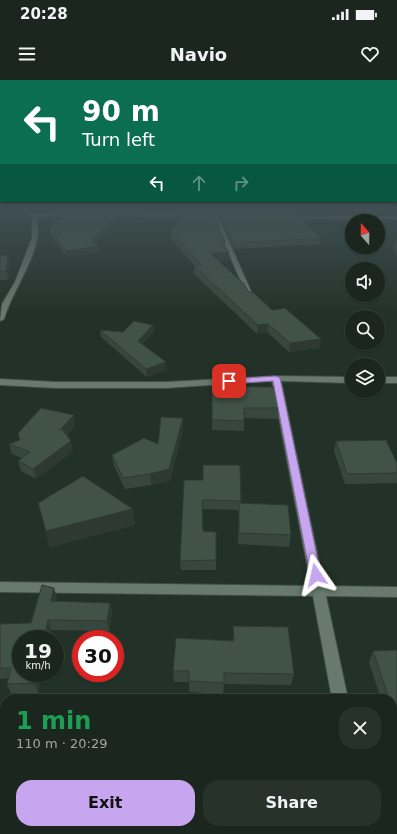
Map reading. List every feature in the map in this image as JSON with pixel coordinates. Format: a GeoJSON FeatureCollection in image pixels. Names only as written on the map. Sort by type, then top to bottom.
{"type":"FeatureCollection","features":[{"type":"Feature","properties":{"kind":"street"},"geometry":{"type":"LineString","coordinates":[[0,320],[5,304],[18,282],[32,245]]}},
{"type":"Feature","properties":{"kind":"street"},"geometry":{"type":"LineString","coordinates":[[228,245],[251,298]]}},
{"type":"Feature","properties":{"kind":"street"},"geometry":{"type":"LineString","coordinates":[[0,382],[56,385],[166,385],[276,378],[345,380]]}},
{"type":"Feature","properties":{"kind":"street"},"geometry":{"type":"LineString","coordinates":[[276,378],[339,694]]}},
{"type":"Feature","properties":{"kind":"street"},"geometry":{"type":"LineString","coordinates":[[385,380],[397,380]]}},
{"type":"Feature","properties":{"kind":"street"},"geometry":{"type":"LineString","coordinates":[[0,587],[397,592]]}},
{"type":"Feature","properties":{"kind":"building"},"geometry":{"type":"Polygon","coordinates":[[[62,245],[98,246],[66,251],[62,245]]]}},
{"type":"Feature","properties":{"kind":"building"},"geometry":{"type":"Polygon","coordinates":[[[183,245],[223,245],[229,252],[211,254],[244,284],[248,291],[251,293],[253,292],[272,310],[285,308],[321,339],[290,343],[268,324],[258,325],[194,266],[202,265],[183,245]]]}},
{"type":"Feature","properties":{"kind":"building"},"geometry":{"type":"Polygon","coordinates":[[[8,255],[6,271],[0,272],[0,256],[8,255]]]}},
{"type":"Feature","properties":{"kind":"building"},"geometry":{"type":"Polygon","coordinates":[[[134,321],[153,325],[138,341],[166,362],[146,369],[100,330],[123,332],[134,321]]]}},
{"type":"Feature","properties":{"kind":"building"},"geometry":{"type":"Polygon","coordinates":[[[212,386],[274,387],[279,408],[244,408],[244,421],[212,420],[212,386]]]}},
{"type":"Feature","properties":{"kind":"building"},"geometry":{"type":"Polygon","coordinates":[[[41,408],[74,415],[59,431],[62,429],[71,441],[33,469],[18,461],[30,452],[9,444],[20,440],[18,433],[41,408]]]}},
{"type":"Feature","properties":{"kind":"building"},"geometry":{"type":"Polygon","coordinates":[[[161,417],[183,418],[169,469],[150,474],[123,478],[112,455],[144,438],[158,444],[161,417]]]}},
{"type":"Feature","properties":{"kind":"building"},"geometry":{"type":"Polygon","coordinates":[[[386,440],[397,463],[397,473],[347,474],[336,441],[386,440]]]}},
{"type":"Feature","properties":{"kind":"building"},"geometry":{"type":"Polygon","coordinates":[[[203,465],[240,465],[241,501],[202,500],[203,531],[216,532],[216,560],[180,561],[184,480],[203,480],[203,465]]]}},
{"type":"Feature","properties":{"kind":"building"},"geometry":{"type":"Polygon","coordinates":[[[83,476],[133,509],[46,531],[38,503],[83,476]]]}},
{"type":"Feature","properties":{"kind":"building"},"geometry":{"type":"Polygon","coordinates":[[[239,503],[288,505],[291,535],[239,533],[239,503]]]}},
{"type":"Feature","properties":{"kind":"building"},"geometry":{"type":"Polygon","coordinates":[[[42,585],[54,588],[51,601],[110,603],[107,621],[48,620],[46,630],[12,630],[12,682],[35,682],[7,684],[11,668],[0,668],[0,624],[31,623],[42,585]]]}},
{"type":"Feature","properties":{"kind":"building"},"geometry":{"type":"Polygon","coordinates":[[[233,626],[288,627],[294,674],[224,673],[224,683],[189,681],[189,671],[173,671],[176,638],[234,641],[233,626]]]}},
{"type":"Feature","properties":{"kind":"building"},"geometry":{"type":"Polygon","coordinates":[[[397,650],[397,694],[387,694],[373,651],[397,650]]]}},
{"type":"Feature","properties":{"kind":"route"},"geometry":{"type":"LineString","coordinates":[[229,381],[276,378],[316,575]]}}]}
